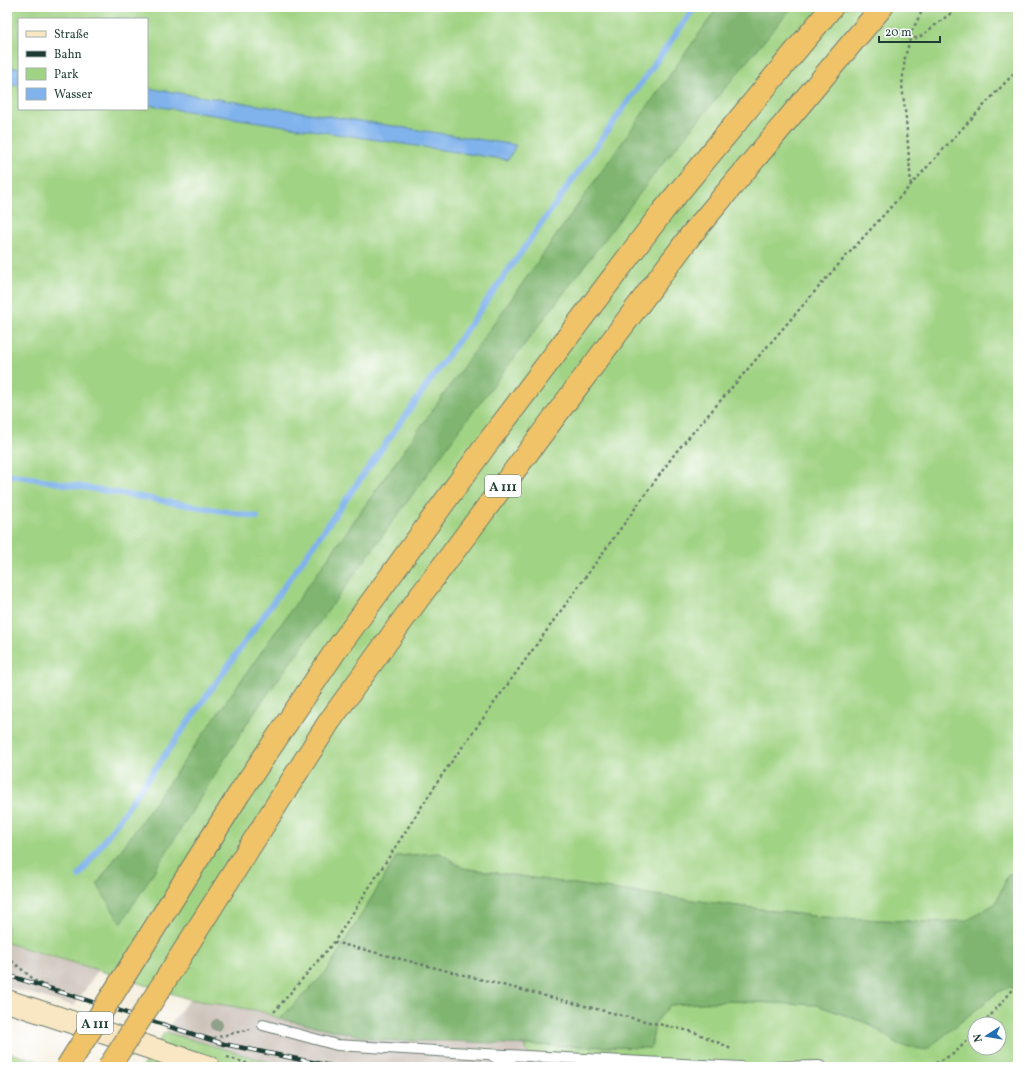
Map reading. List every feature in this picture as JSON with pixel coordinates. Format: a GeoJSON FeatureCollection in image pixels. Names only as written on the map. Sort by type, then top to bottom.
{"type":"FeatureCollection","features":[{"type":"Feature","properties":{"kind":"highway","name":"A 111"},"geometry":{"type":"LineString","coordinates":[[67,1067],[238,794],[334,653],[489,441],[663,211],[832,7]]}},
{"type":"Feature","properties":{"kind":"highway","name":"A 111"},"geometry":{"type":"LineString","coordinates":[[109,1067],[329,722],[418,599],[691,236],[882,7]]}},
{"type":"Feature","properties":{"kind":"main road"},"geometry":{"type":"LineString","coordinates":[[7,1001],[209,1067]]}},
{"type":"Feature","properties":{"kind":"lane"},"geometry":{"type":"LineString","coordinates":[[264,1025],[337,1045],[741,1067]]}},
{"type":"Feature","properties":{"kind":"lane"},"geometry":{"type":"LineString","coordinates":[[486,1054],[518,1067]]}},
{"type":"Feature","properties":{"kind":"lane"},"geometry":{"type":"LineString","coordinates":[[775,1067],[822,1067]]}},
{"type":"Feature","properties":{"kind":"path"},"geometry":{"type":"LineString","coordinates":[[911,185],[902,85],[905,56],[912,33],[924,7]]}},
{"type":"Feature","properties":{"kind":"path"},"geometry":{"type":"LineString","coordinates":[[912,36],[913,38],[917,38],[959,7]]}},
{"type":"Feature","properties":{"kind":"path"},"geometry":{"type":"LineString","coordinates":[[169,1025],[210,1039],[264,1025],[334,942],[442,775],[676,452],[825,280],[1018,69]]}},
{"type":"Feature","properties":{"kind":"path"},"geometry":{"type":"LineString","coordinates":[[334,942],[636,1019],[694,1032],[726,1046],[732,1051]]}},
{"type":"Feature","properties":{"kind":"path"},"geometry":{"type":"LineString","coordinates":[[7,957],[38,983],[80,997]]}},
{"type":"Feature","properties":{"kind":"path"},"geometry":{"type":"LineString","coordinates":[[990,1016],[1018,984]]}},
{"type":"Feature","properties":{"kind":"path"},"geometry":{"type":"LineString","coordinates":[[912,1067],[934,1064],[955,1053],[967,1040]]}},
{"type":"Feature","properties":{"kind":"shaded area"},"geometry":{"type":"Polygon","coordinates":[[[7,943],[98,970],[74,1006],[7,987],[7,943]]]}},
{"type":"Feature","properties":{"kind":"shaded area"},"geometry":{"type":"Polygon","coordinates":[[[189,999],[260,1011],[280,1019],[384,1041],[453,1041],[524,1045],[529,1056],[555,1067],[286,1067],[165,1032],[189,999]]]}},
{"type":"Feature","properties":{"kind":"green space"},"geometry":{"type":"Polygon","coordinates":[[[7,7],[1018,7],[1018,875],[1008,874],[996,903],[966,921],[924,922],[821,917],[463,868],[440,853],[397,856],[327,971],[280,1019],[260,1011],[189,999],[7,943],[7,7]]]}},
{"type":"Feature","properties":{"kind":"green space"},"geometry":{"type":"Polygon","coordinates":[[[718,7],[792,7],[659,168],[460,429],[253,714],[121,924],[97,884],[718,7]]]}},
{"type":"Feature","properties":{"kind":"green space"},"geometry":{"type":"Polygon","coordinates":[[[440,853],[463,868],[624,891],[821,917],[924,922],[966,921],[996,903],[1008,874],[1018,875],[1018,988],[1009,987],[998,992],[926,1050],[899,1045],[869,1024],[817,1005],[729,1001],[670,1005],[655,1023],[651,1048],[524,1045],[453,1041],[384,1041],[280,1019],[327,971],[397,856],[440,853]]]}},
{"type":"Feature","properties":{"kind":"green space"},"geometry":{"type":"Polygon","coordinates":[[[1009,987],[1018,988],[1018,1067],[555,1067],[529,1056],[524,1045],[651,1048],[655,1023],[670,1005],[729,1001],[817,1005],[869,1024],[899,1045],[977,1009],[998,992],[1009,987]]]}},
{"type":"Feature","properties":{"kind":"green space"},"geometry":{"type":"Polygon","coordinates":[[[165,1032],[286,1067],[142,1067],[165,1032]]]}},
{"type":"Feature","properties":{"kind":"green space"},"geometry":{"type":"Polygon","coordinates":[[[7,1052],[58,1067],[7,1067],[7,1052]]]}},
{"type":"Feature","properties":{"kind":"water"},"geometry":{"type":"Polygon","coordinates":[[[7,67],[18,68],[18,86],[7,84],[7,67]]]}},
{"type":"Feature","properties":{"kind":"water"},"geometry":{"type":"Polygon","coordinates":[[[148,88],[516,145],[508,160],[148,105],[148,88]]]}},
{"type":"Feature","properties":{"kind":"waterway"},"geometry":{"type":"LineString","coordinates":[[79,876],[695,7]]}},
{"type":"Feature","properties":{"kind":"waterway"},"geometry":{"type":"LineString","coordinates":[[7,474],[257,517]]}},
{"type":"Feature","properties":{"kind":"railway"},"geometry":{"type":"LineString","coordinates":[[7,975],[224,1044],[336,1067]]}}]}
